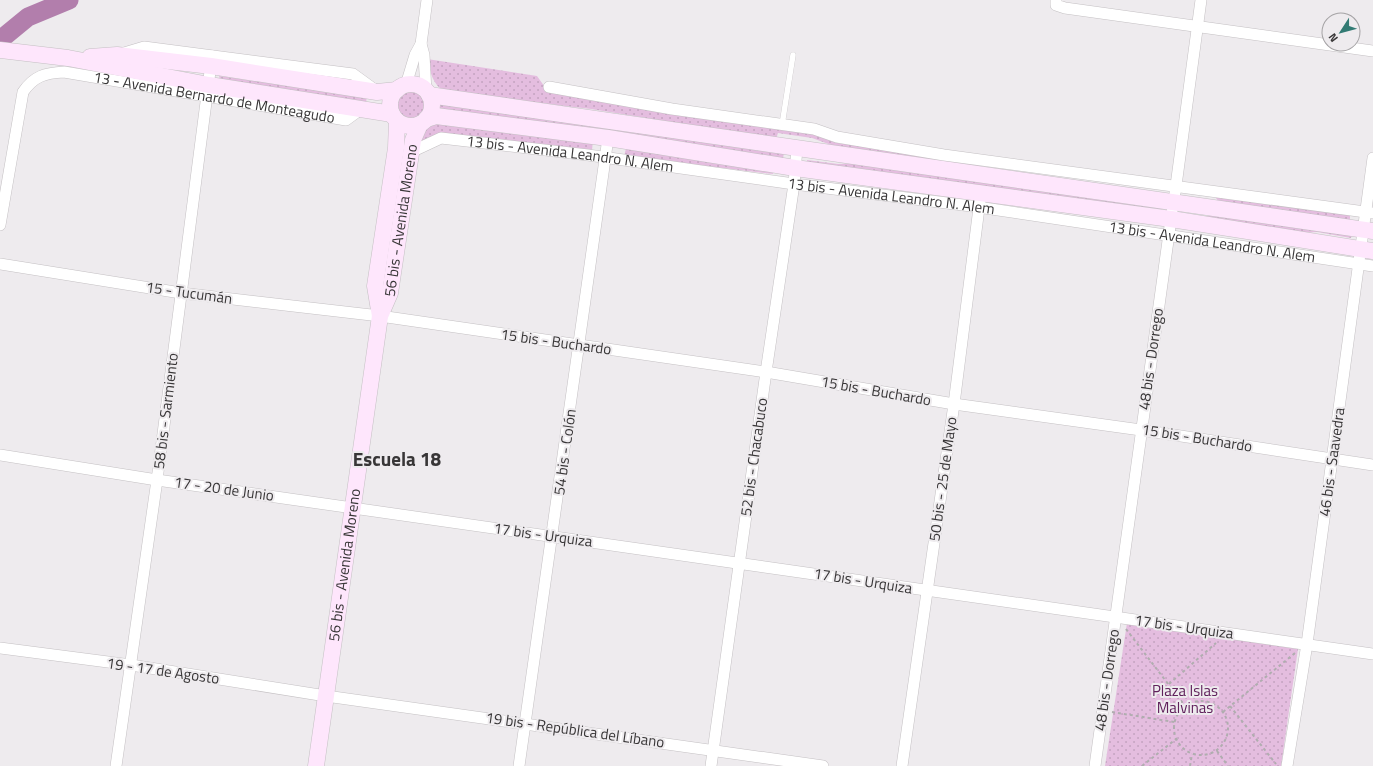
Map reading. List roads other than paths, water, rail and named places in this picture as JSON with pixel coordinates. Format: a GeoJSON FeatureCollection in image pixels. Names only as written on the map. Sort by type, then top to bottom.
{"type":"FeatureCollection","features":[{"type":"Feature","properties":{"kind":"main road","name":"13 - Avenida Bernardo de Monteagudo"},"geometry":{"type":"LineString","coordinates":[[0,50],[66,65],[208,90],[361,109],[394,117]]}},
{"type":"Feature","properties":{"kind":"main road","name":"13 - Avenida Bernardo de Monteagudo"},"geometry":{"type":"LineString","coordinates":[[66,65],[117,55],[212,61],[377,92],[401,88]]}},
{"type":"Feature","properties":{"kind":"main road"},"geometry":{"type":"LineString","coordinates":[[428,94],[431,106],[423,121],[407,126],[394,117],[390,101],[401,88],[412,84],[420,87],[428,94],[797,148],[1174,194],[1368,231]]}},
{"type":"Feature","properties":{"kind":"main road","name":"13 bis - Avenida Leandro N. Alem"},"geometry":{"type":"LineString","coordinates":[[423,121],[436,116],[608,138],[980,200],[1171,219],[1365,255]]}},
{"type":"Feature","properties":{"kind":"main road","name":"56 bis - Avenida Moreno"},"geometry":{"type":"LineString","coordinates":[[380,316],[375,286],[396,148],[394,117]]}},
{"type":"Feature","properties":{"kind":"main road","name":"56 bis - Avenida Moreno"},"geometry":{"type":"LineString","coordinates":[[316,766],[380,316],[390,293],[413,140],[423,121]]}},
{"type":"Feature","properties":{"kind":"street"},"geometry":{"type":"LineString","coordinates":[[401,88],[420,44],[427,0]]}},
{"type":"Feature","properties":{"kind":"street","name":"48 bis - Dorrego"},"geometry":{"type":"LineString","coordinates":[[1095,766],[1202,0]]}},
{"type":"Feature","properties":{"kind":"street"},"geometry":{"type":"LineString","coordinates":[[1056,3],[1065,8],[1197,28],[1373,51]]}},
{"type":"Feature","properties":{"kind":"street"},"geometry":{"type":"LineString","coordinates":[[420,44],[424,55],[428,94]]}},
{"type":"Feature","properties":{"kind":"street","name":"58 bis - Sarmiento"},"geometry":{"type":"LineString","coordinates":[[116,766],[157,480],[212,61]]}},
{"type":"Feature","properties":{"kind":"street"},"geometry":{"type":"LineString","coordinates":[[0,225],[23,92],[29,84],[45,74],[66,65]]}},
{"type":"Feature","properties":{"kind":"street"},"geometry":{"type":"LineString","coordinates":[[549,87],[672,109],[814,129],[837,137],[1174,194],[1369,213]]}},
{"type":"Feature","properties":{"kind":"street","name":"13 bis - Avenida Leandro N. Alem"},"geometry":{"type":"LineString","coordinates":[[411,152],[441,138],[605,157],[794,184],[980,200],[1169,236],[1365,255],[1373,266]]}},
{"type":"Feature","properties":{"kind":"street","name":"54 bis - Colón"},"geometry":{"type":"LineString","coordinates":[[520,766],[608,138]]}},
{"type":"Feature","properties":{"kind":"street","name":"52 bis - Chacabuco"},"geometry":{"type":"LineString","coordinates":[[710,766],[794,184],[797,148]]}},
{"type":"Feature","properties":{"kind":"street","name":"46 bis - Saavedra"},"geometry":{"type":"LineString","coordinates":[[1287,766],[1307,644],[1332,459],[1365,255],[1373,158]]}},
{"type":"Feature","properties":{"kind":"street","name":"50 bis - 25 de Mayo"},"geometry":{"type":"LineString","coordinates":[[902,766],[954,404],[980,200]]}},
{"type":"Feature","properties":{"kind":"street","name":"15 - Tucumán"},"geometry":{"type":"LineString","coordinates":[[0,264],[181,293],[380,316]]}},
{"type":"Feature","properties":{"kind":"street","name":"15 bis - Buchardo"},"geometry":{"type":"LineString","coordinates":[[380,316],[766,372],[954,404],[1141,430],[1373,465]]}},
{"type":"Feature","properties":{"kind":"street","name":"17 - 20 de Junio"},"geometry":{"type":"LineString","coordinates":[[0,455],[157,480],[354,507]]}},
{"type":"Feature","properties":{"kind":"street","name":"17 bis - Urquiza"},"geometry":{"type":"LineString","coordinates":[[354,507],[553,537],[739,562],[927,591],[1227,632],[1373,654]]}},
{"type":"Feature","properties":{"kind":"street","name":"19 - 17 de Agosto"},"geometry":{"type":"LineString","coordinates":[[0,648],[131,665],[326,696]]}},
{"type":"Feature","properties":{"kind":"street","name":"19 bis - República del Líbano"},"geometry":{"type":"LineString","coordinates":[[326,696],[713,749],[823,766]]}},
{"type":"Feature","properties":{"kind":"lane"},"geometry":{"type":"LineString","coordinates":[[782,124],[793,55]]}},
{"type":"Feature","properties":{"kind":"waterway"},"geometry":{"type":"LineString","coordinates":[[0,40],[28,17],[69,0]]}},
{"type":"Feature","properties":{"kind":"district","name":"Escuela 18"},"geometry":{"type":"Point","coordinates":[397,459]}},
{"type":"Feature","properties":{"kind":"park label","name":"Plaza Islas Malvinas"},"geometry":{"type":"Point","coordinates":[1185,700]}}]}
